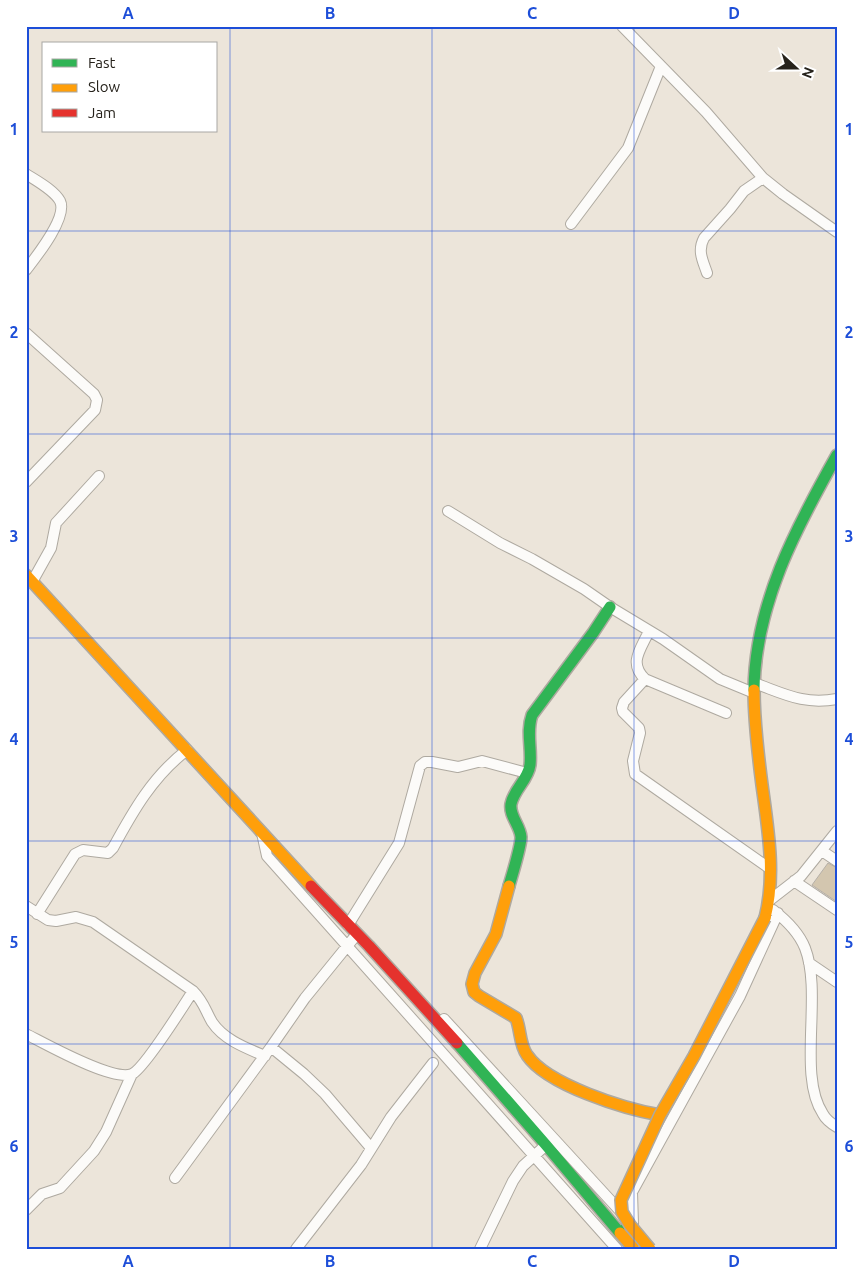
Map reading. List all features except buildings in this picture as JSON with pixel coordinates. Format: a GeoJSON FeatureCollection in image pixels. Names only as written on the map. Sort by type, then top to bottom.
{"type":"FeatureCollection","features":[{"type":"Feature","properties":{"kind":"street"},"geometry":{"type":"LineString","coordinates":[[622,26],[712,118],[763,178],[837,232]]}},
{"type":"Feature","properties":{"kind":"street"},"geometry":{"type":"LineString","coordinates":[[571,224],[628,148],[661,66]]}},
{"type":"Feature","properties":{"kind":"street"},"geometry":{"type":"LineString","coordinates":[[26,174],[56,196],[61,203],[61,210],[50,236],[26,270]]}},
{"type":"Feature","properties":{"kind":"street"},"geometry":{"type":"LineString","coordinates":[[707,273],[700,251],[700,244],[744,191],[763,178]]}},
{"type":"Feature","properties":{"kind":"street"},"geometry":{"type":"LineString","coordinates":[[26,333],[94,394],[97,400],[95,410],[26,482]]}},
{"type":"Feature","properties":{"kind":"street"},"geometry":{"type":"LineString","coordinates":[[261,832],[267,856],[614,1246],[628,1227],[632,1192],[740,996],[772,906],[767,832],[756,730],[755,656],[786,552],[805,511],[837,455]]}},
{"type":"Feature","properties":{"kind":"street"},"geometry":{"type":"LineString","coordinates":[[99,476],[56,523],[51,548],[29,578],[261,832],[349,922],[628,1227],[655,1249]]}},
{"type":"Feature","properties":{"kind":"street"},"geometry":{"type":"LineString","coordinates":[[448,511],[500,543],[578,585],[720,679],[803,701],[824,702],[837,699]]}},
{"type":"Feature","properties":{"kind":"street"},"geometry":{"type":"LineString","coordinates":[[610,606],[593,633],[532,715],[527,732],[529,754],[527,773],[516,791],[511,807],[513,816],[521,831],[521,839],[500,924],[486,957],[471,982],[471,987],[474,992],[484,999],[516,1018],[519,1023],[525,1052],[529,1058],[546,1070],[589,1094],[647,1113],[660,1115]]}},
{"type":"Feature","properties":{"kind":"street"},"geometry":{"type":"LineString","coordinates":[[649,631],[636,663],[637,669],[646,680],[726,713]]}},
{"type":"Feature","properties":{"kind":"street"},"geometry":{"type":"LineString","coordinates":[[646,680],[624,702],[622,708],[622,712],[639,728],[640,734],[633,761],[635,774],[770,868]]}},
{"type":"Feature","properties":{"kind":"street"},"geometry":{"type":"LineString","coordinates":[[38,914],[75,854],[83,850],[108,853],[113,848],[134,810],[158,777],[187,750]]}},
{"type":"Feature","properties":{"kind":"street"},"geometry":{"type":"LineString","coordinates":[[349,922],[399,842],[420,766],[426,762],[432,762],[458,767],[482,761],[527,773]]}},
{"type":"Feature","properties":{"kind":"street"},"geometry":{"type":"LineString","coordinates":[[634,1249],[622,1212],[621,1200],[660,1115],[694,1056],[764,918],[794,881],[810,866],[837,831]]}},
{"type":"Feature","properties":{"kind":"street"},"geometry":{"type":"LineString","coordinates":[[822,851],[837,861]]}},
{"type":"Feature","properties":{"kind":"street"},"geometry":{"type":"LineString","coordinates":[[794,881],[837,910]]}},
{"type":"Feature","properties":{"kind":"street"},"geometry":{"type":"LineString","coordinates":[[26,906],[48,920],[56,921],[76,917],[93,922],[193,991],[201,999],[212,1021],[225,1035],[242,1047],[268,1052],[295,1066],[325,1094],[371,1148]]}},
{"type":"Feature","properties":{"kind":"street"},"geometry":{"type":"LineString","coordinates":[[772,906],[799,936],[804,945],[809,963],[813,1083],[819,1108],[824,1116],[837,1127]]}},
{"type":"Feature","properties":{"kind":"street"},"geometry":{"type":"LineString","coordinates":[[349,922],[357,934],[546,1145],[650,1249]]}},
{"type":"Feature","properties":{"kind":"street"},"geometry":{"type":"LineString","coordinates":[[175,1178],[306,998],[357,934]]}},
{"type":"Feature","properties":{"kind":"street"},"geometry":{"type":"LineString","coordinates":[[809,963],[837,982]]}},
{"type":"Feature","properties":{"kind":"street"},"geometry":{"type":"LineString","coordinates":[[26,1034],[109,1073],[132,1074],[140,1068],[193,991]]}},
{"type":"Feature","properties":{"kind":"street"},"geometry":{"type":"LineString","coordinates":[[296,1249],[351,1178],[391,1117],[432,1063]]}},
{"type":"Feature","properties":{"kind":"street"},"geometry":{"type":"LineString","coordinates":[[26,1210],[42,1194],[60,1188],[94,1151],[106,1132],[132,1074]]}},
{"type":"Feature","properties":{"kind":"street"},"geometry":{"type":"LineString","coordinates":[[480,1249],[523,1166],[546,1145]]}},
{"type":"Feature","properties":{"kind":"traffic: fast"},"geometry":{"type":"LineString","coordinates":[[754,690],[756,658],[762,627],[780,568],[807,510],[837,455]]}},
{"type":"Feature","properties":{"kind":"traffic: fast"},"geometry":{"type":"LineString","coordinates":[[509,886],[521,842],[519,828],[512,813],[511,804],[529,770],[529,728],[532,715],[610,607]]}},
{"type":"Feature","properties":{"kind":"traffic: fast"},"geometry":{"type":"LineString","coordinates":[[457,1043],[620,1233],[629,1226]]}},
{"type":"Feature","properties":{"kind":"traffic: slow"},"geometry":{"type":"LineString","coordinates":[[26,575],[311,886]]}},
{"type":"Feature","properties":{"kind":"traffic: slow"},"geometry":{"type":"LineString","coordinates":[[754,690],[756,738],[770,852],[770,885],[765,918]]}},
{"type":"Feature","properties":{"kind":"traffic: slow"},"geometry":{"type":"LineString","coordinates":[[509,886],[496,934],[475,973],[472,984],[474,992],[516,1018],[524,1051],[537,1066],[551,1076],[588,1094],[627,1107],[660,1115]]}},
{"type":"Feature","properties":{"kind":"traffic: slow"},"geometry":{"type":"LineString","coordinates":[[650,1249],[622,1212],[621,1200],[660,1115],[694,1056],[765,918]]}},
{"type":"Feature","properties":{"kind":"traffic: slow"},"geometry":{"type":"LineString","coordinates":[[620,1233],[634,1249]]}},
{"type":"Feature","properties":{"kind":"traffic: jam"},"geometry":{"type":"LineString","coordinates":[[311,886],[369,946],[457,1043]]}}]}
